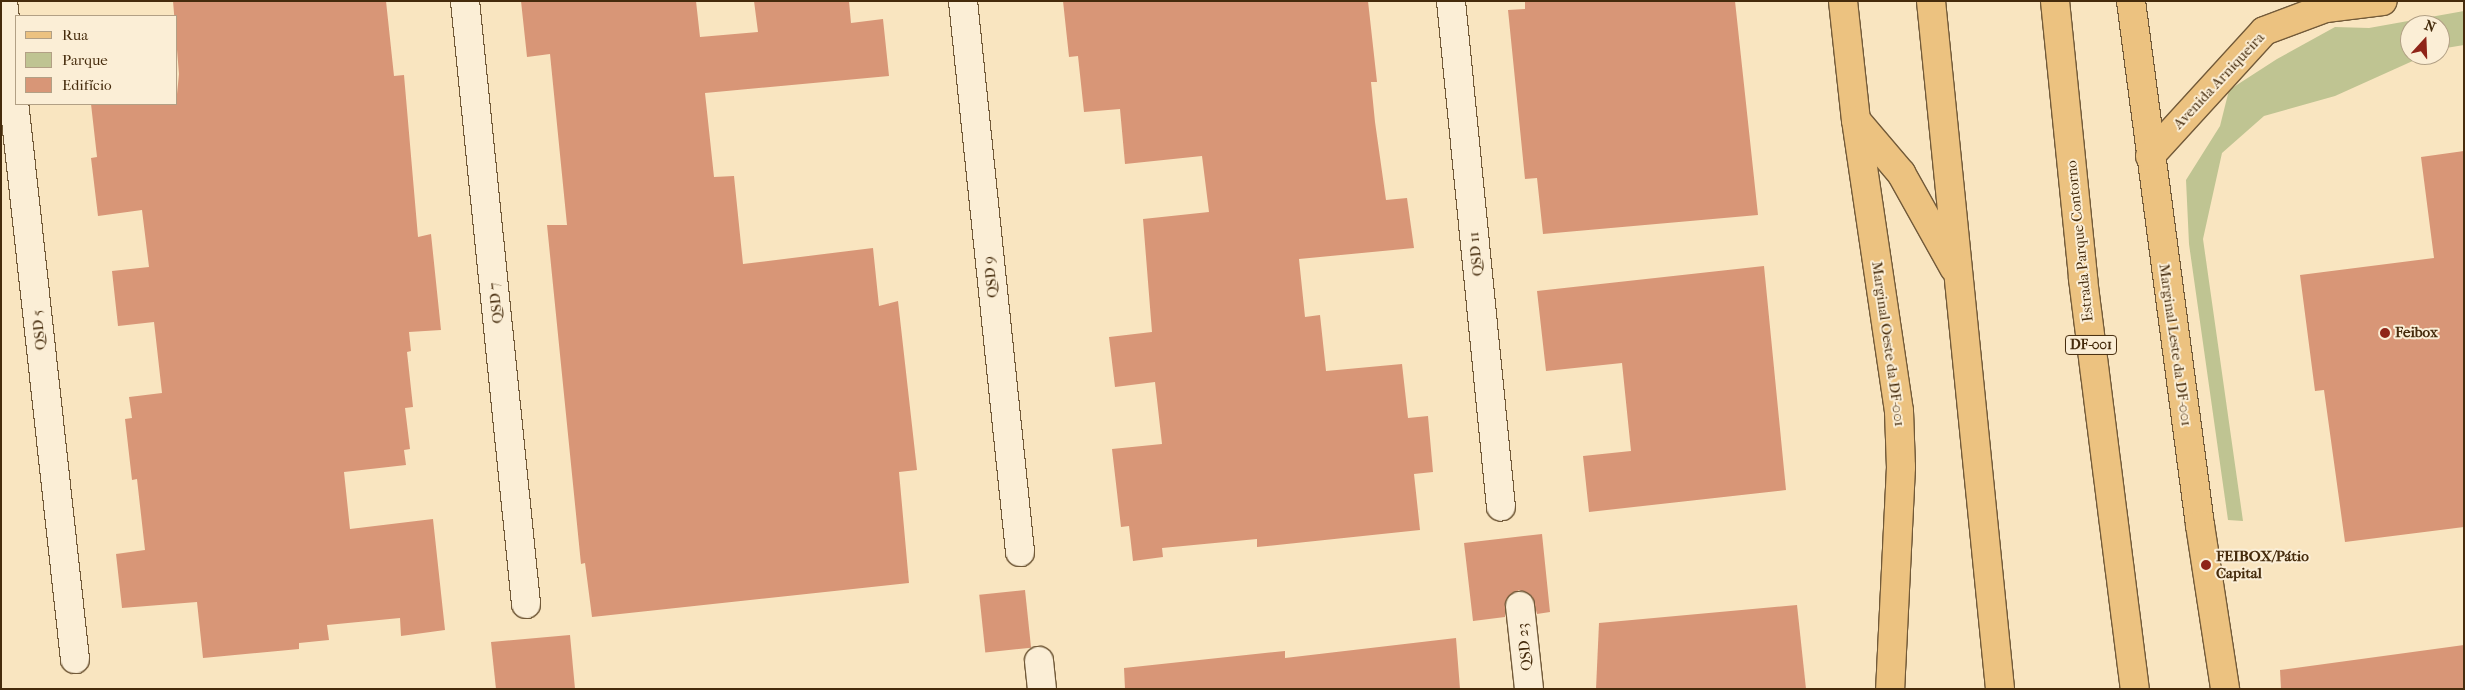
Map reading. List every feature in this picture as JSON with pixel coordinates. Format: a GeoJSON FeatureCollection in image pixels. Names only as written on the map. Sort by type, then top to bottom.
{"type":"FeatureCollection","features":[{"type":"Feature","properties":{"kind":"main road","name":"Marginal Oeste da DF-001"},"geometry":{"type":"LineString","coordinates":[[1843,1],[1856,120],[1899,411],[1901,467],[1890,689]]}},
{"type":"Feature","properties":{"kind":"main road"},"geometry":{"type":"LineString","coordinates":[[1931,1],[2000,689]]}},
{"type":"Feature","properties":{"kind":"main road","name":"Estrada Parque Contorno"},"geometry":{"type":"LineString","coordinates":[[2055,1],[2083,279],[2135,689]]}},
{"type":"Feature","properties":{"kind":"main road","name":"Marginal Leste da DF-001"},"geometry":{"type":"LineString","coordinates":[[2132,1],[2150,156],[2225,689]]}},
{"type":"Feature","properties":{"kind":"main road","name":"Avenida Arniqueira"},"geometry":{"type":"LineString","coordinates":[[2150,156],[2264,31],[2326,8],[2384,1]]}},
{"type":"Feature","properties":{"kind":"main road"},"geometry":{"type":"LineString","coordinates":[[1856,120],[1900,173],[1960,278]]}},
{"type":"Feature","properties":{"kind":"street","name":"QSD 5"},"geometry":{"type":"LineString","coordinates":[[3,1],[75,659]]}},
{"type":"Feature","properties":{"kind":"street","name":"QSD 7"},"geometry":{"type":"LineString","coordinates":[[465,1],[526,604]]}},
{"type":"Feature","properties":{"kind":"street","name":"QSD 9"},"geometry":{"type":"LineString","coordinates":[[963,1],[1020,552]]}},
{"type":"Feature","properties":{"kind":"street","name":"QSD 11"},"geometry":{"type":"LineString","coordinates":[[1450,1],[1501,507]]}},
{"type":"Feature","properties":{"kind":"street","name":"QSD 23"},"geometry":{"type":"LineString","coordinates":[[1520,606],[1529,689]]}},
{"type":"Feature","properties":{"kind":"street"},"geometry":{"type":"LineString","coordinates":[[1039,661],[1042,689]]}},
{"type":"Feature","properties":{"kind":"green space"},"geometry":{"type":"Polygon","coordinates":[[[2464,11],[2464,45],[2450,47],[2450,15],[2442,15],[2464,11]]]}},
{"type":"Feature","properties":{"kind":"green space"},"geometry":{"type":"Polygon","coordinates":[[[2400,22],[2400,65],[2404,65],[2335,96],[2264,116],[2222,153],[2203,239],[2243,521],[2228,520],[2189,244],[2186,180],[2220,126],[2229,90],[2277,59],[2335,27],[2369,28],[2400,22]]]}},
{"type":"Feature","properties":{"kind":"building"},"geometry":{"type":"Polygon","coordinates":[[[173,1],[386,1],[394,76],[404,75],[418,237],[431,234],[441,330],[409,332],[411,351],[407,352],[413,407],[405,408],[410,449],[404,450],[406,465],[344,472],[350,529],[433,519],[445,630],[401,636],[400,618],[327,625],[329,640],[299,643],[299,649],[203,658],[197,602],[122,608],[116,554],[145,550],[137,479],[132,480],[125,419],[132,418],[129,397],[162,393],[154,322],[118,326],[112,271],[149,267],[142,210],[98,216],[91,158],[97,157],[91,105],[178,105],[178,15],[174,15],[173,1]]]}},
{"type":"Feature","properties":{"kind":"building"},"geometry":{"type":"Polygon","coordinates":[[[521,1],[696,1],[700,37],[758,32],[754,1],[849,1],[851,23],[883,19],[889,76],[705,93],[714,177],[734,176],[743,264],[873,248],[879,306],[898,301],[917,470],[899,472],[909,583],[592,617],[585,563],[581,564],[547,225],[567,225],[550,54],[527,57],[521,1]]]}},
{"type":"Feature","properties":{"kind":"building"},"geometry":{"type":"Polygon","coordinates":[[[1063,1],[1368,1],[1377,82],[1371,82],[1386,200],[1407,198],[1414,248],[1299,259],[1305,317],[1320,315],[1326,371],[1402,364],[1408,418],[1428,416],[1433,472],[1414,474],[1420,530],[1257,547],[1257,539],[1162,548],[1163,557],[1133,561],[1129,526],[1121,527],[1112,449],[1162,444],[1155,382],[1115,387],[1109,337],[1152,332],[1143,219],[1209,212],[1202,156],[1125,164],[1120,109],[1084,112],[1078,56],[1069,57],[1063,1]]]}},
{"type":"Feature","properties":{"kind":"building"},"geometry":{"type":"Polygon","coordinates":[[[1525,1],[1735,1],[1758,215],[1543,234],[1537,178],[1525,179],[1508,10],[1525,9],[1525,1]]]}},
{"type":"Feature","properties":{"kind":"building","name":"Feibox"},"geometry":{"type":"Polygon","coordinates":[[[2464,151],[2464,527],[2345,542],[2324,390],[2315,391],[2300,275],[2434,258],[2421,157],[2464,151]]]}},
{"type":"Feature","properties":{"kind":"building"},"geometry":{"type":"Polygon","coordinates":[[[1764,266],[1786,490],[1589,512],[1583,456],[1631,451],[1622,363],[1546,371],[1537,291],[1764,266]]]}},
{"type":"Feature","properties":{"kind":"building"},"geometry":{"type":"Polygon","coordinates":[[[1542,534],[1550,612],[1537,614],[1532,596],[1519,590],[1506,599],[1505,617],[1473,621],[1464,543],[1542,534]]]}},
{"type":"Feature","properties":{"kind":"building"},"geometry":{"type":"Polygon","coordinates":[[[1025,590],[1031,648],[985,652],[979,595],[1025,590]]]}},
{"type":"Feature","properties":{"kind":"building"},"geometry":{"type":"Polygon","coordinates":[[[1797,605],[1806,689],[1596,689],[1599,623],[1797,605]]]}},
{"type":"Feature","properties":{"kind":"building"},"geometry":{"type":"Polygon","coordinates":[[[570,635],[575,689],[496,689],[491,642],[570,635]]]}},
{"type":"Feature","properties":{"kind":"building"},"geometry":{"type":"Polygon","coordinates":[[[1456,638],[1460,689],[1125,689],[1124,668],[1285,651],[1285,658],[1456,638]]]}},
{"type":"Feature","properties":{"kind":"building"},"geometry":{"type":"Polygon","coordinates":[[[2464,645],[2464,689],[2281,689],[2280,670],[2464,645]]]}},
{"type":"Feature","properties":{"kind":"place","name":"Feibox"},"geometry":{"type":"Point","coordinates":[2385,333]}},
{"type":"Feature","properties":{"kind":"place","name":"FEIBOX/Pátio Capital"},"geometry":{"type":"Point","coordinates":[2206,565]}}]}
